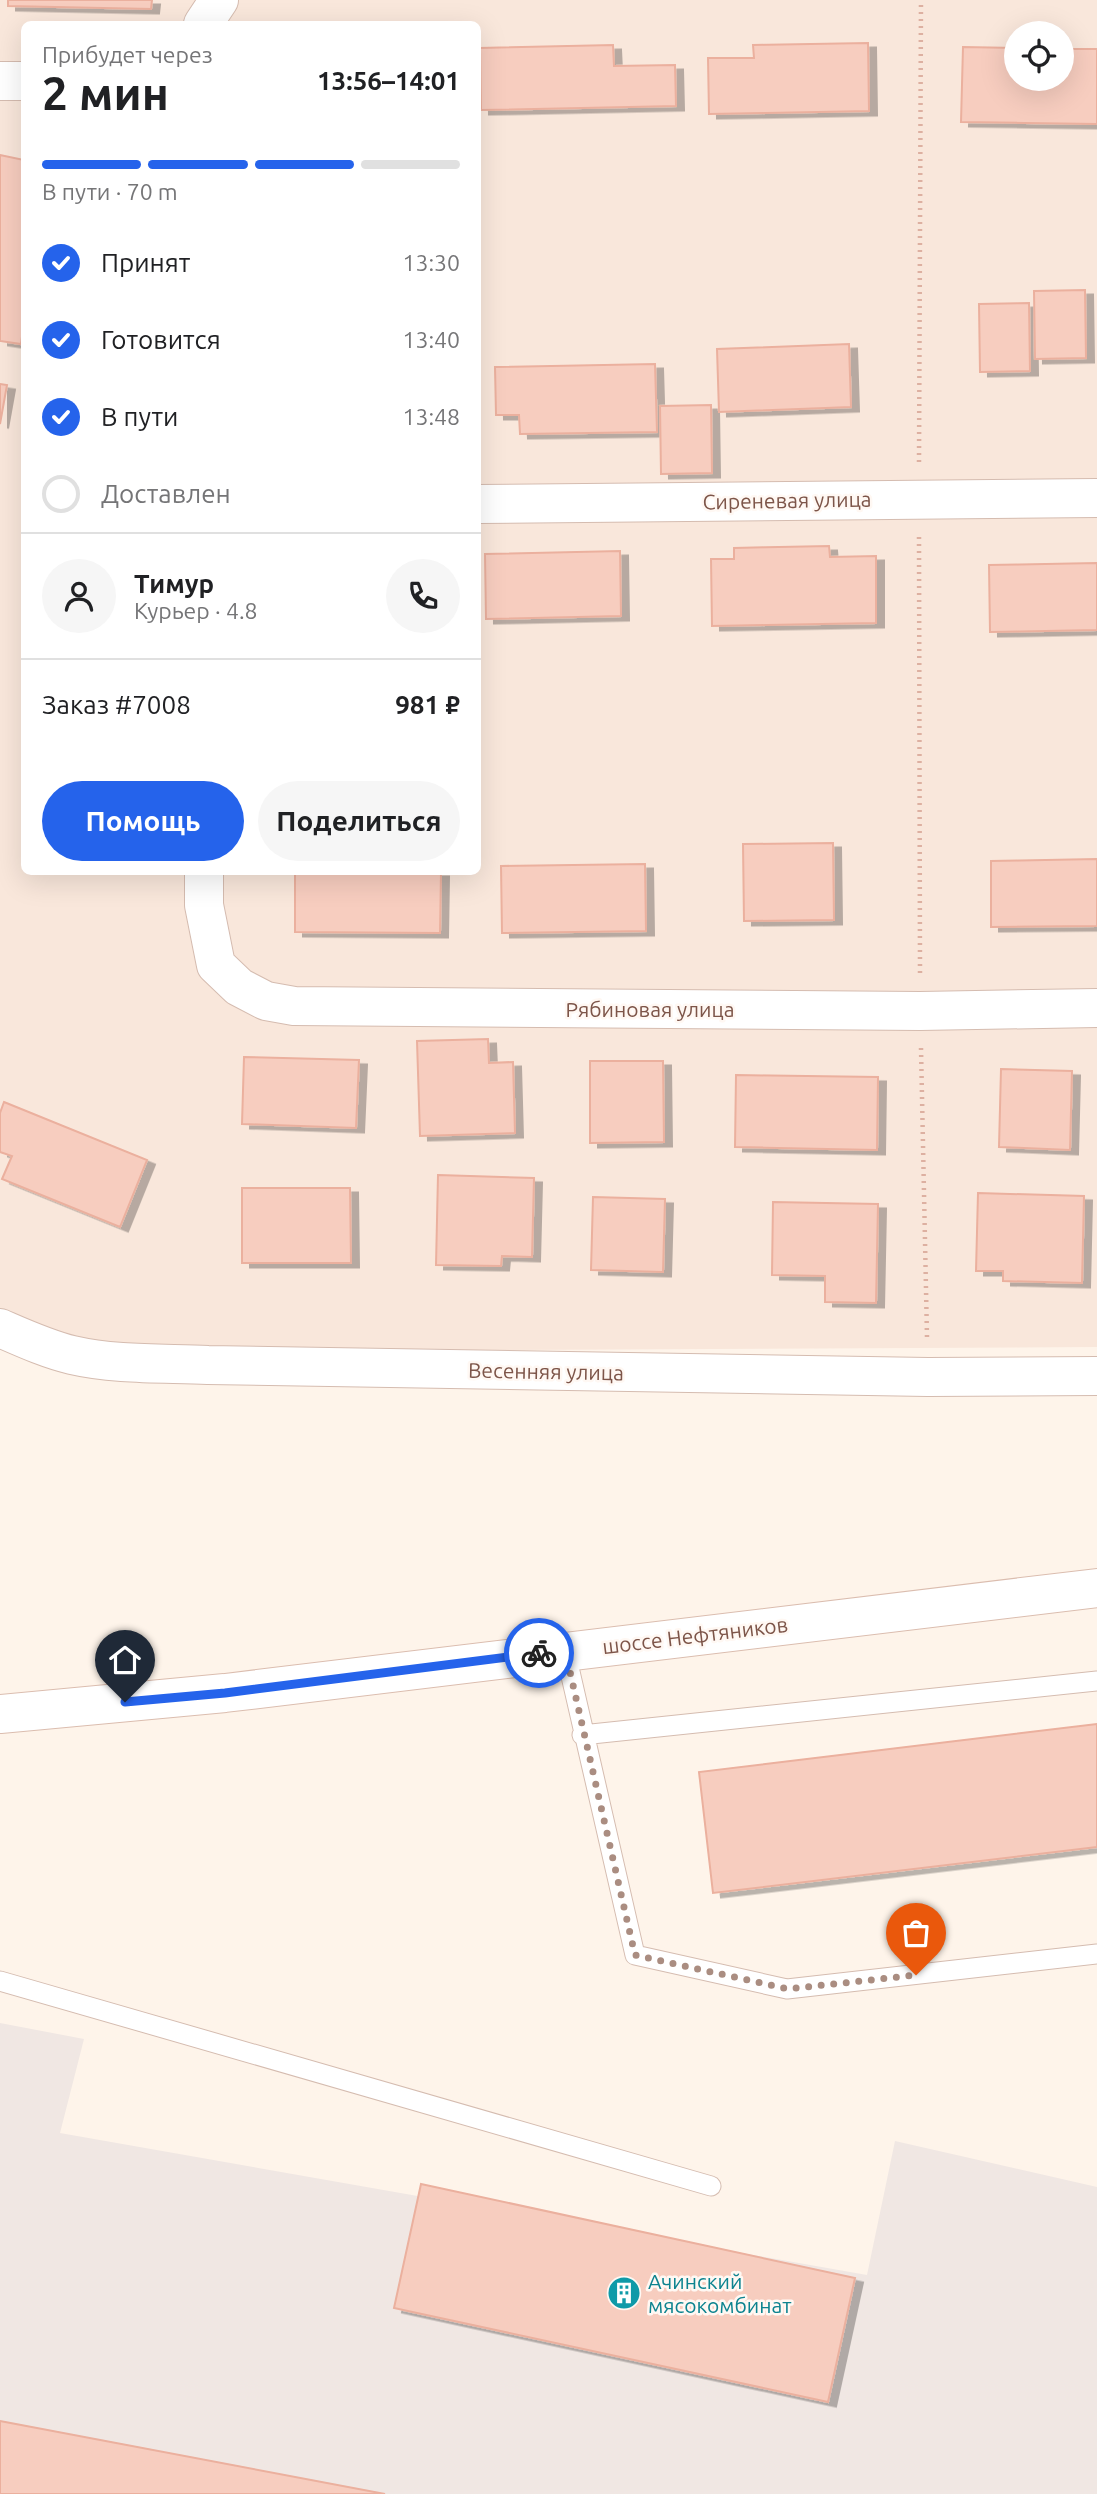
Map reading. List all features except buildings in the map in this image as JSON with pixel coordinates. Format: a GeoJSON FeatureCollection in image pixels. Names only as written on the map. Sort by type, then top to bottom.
{"type":"FeatureCollection","features":[{"type":"Feature","properties":{"kind":"street"},"geometry":{"type":"LineString","coordinates":[[0,80],[21,81]]}},
{"type":"Feature","properties":{"kind":"street","name":"Сиреневая улица"},"geometry":{"type":"LineString","coordinates":[[481,504],[1097,498]]}},
{"type":"Feature","properties":{"kind":"street","name":"Рябиновая улица"},"geometry":{"type":"LineString","coordinates":[[204,875],[204,905],[216,965],[239,987],[266,1001],[294,1006],[920,1011],[1097,1008]]}},
{"type":"Feature","properties":{"kind":"street","name":"Весенняя улица"},"geometry":{"type":"LineString","coordinates":[[0,1328],[42,1346],[72,1355],[105,1360],[208,1365],[928,1377],[1097,1376]]}},
{"type":"Feature","properties":{"kind":"street","name":"шоссе Нефтяников"},"geometry":{"type":"LineString","coordinates":[[0,1714],[225,1693],[1097,1588]]}},
{"type":"Feature","properties":{"kind":"lane"},"geometry":{"type":"LineString","coordinates":[[565,1650],[582,1735],[635,1955],[788,1989],[1097,1954]]}},
{"type":"Feature","properties":{"kind":"lane"},"geometry":{"type":"LineString","coordinates":[[582,1735],[1097,1681]]}},
{"type":"Feature","properties":{"kind":"lane"},"geometry":{"type":"LineString","coordinates":[[0,1981],[711,2186]]}},
{"type":"Feature","properties":{"kind":"path"},"geometry":{"type":"LineString","coordinates":[[921,0],[920,1011],[928,1377]]}},
{"type":"Feature","properties":{"kind":"shaded area"},"geometry":{"type":"Polygon","coordinates":[[[0,0],[1097,0],[1097,1347],[153,1352],[42,1330],[0,1312],[0,0]]]}},
{"type":"Feature","properties":{"kind":"shaded area"},"geometry":{"type":"Polygon","coordinates":[[[0,2023],[84,2039],[60,2133],[867,2275],[895,2141],[1097,2187],[1097,2494],[0,2494],[0,2023]]]}},
{"type":"Feature","properties":{"kind":"way so far"},"geometry":{"type":"LineString","coordinates":[[539,1653],[565,1650],[582,1735],[635,1955],[788,1989],[916,1975]]}},
{"type":"Feature","properties":{"kind":"place","name":"Ачинский мясокомбинат"},"geometry":{"type":"Point","coordinates":[624,2293]}},
{"type":"Feature","properties":{"kind":"route"},"geometry":{"type":"LineString","coordinates":[[125,1702],[225,1693],[539,1653]]}}]}
